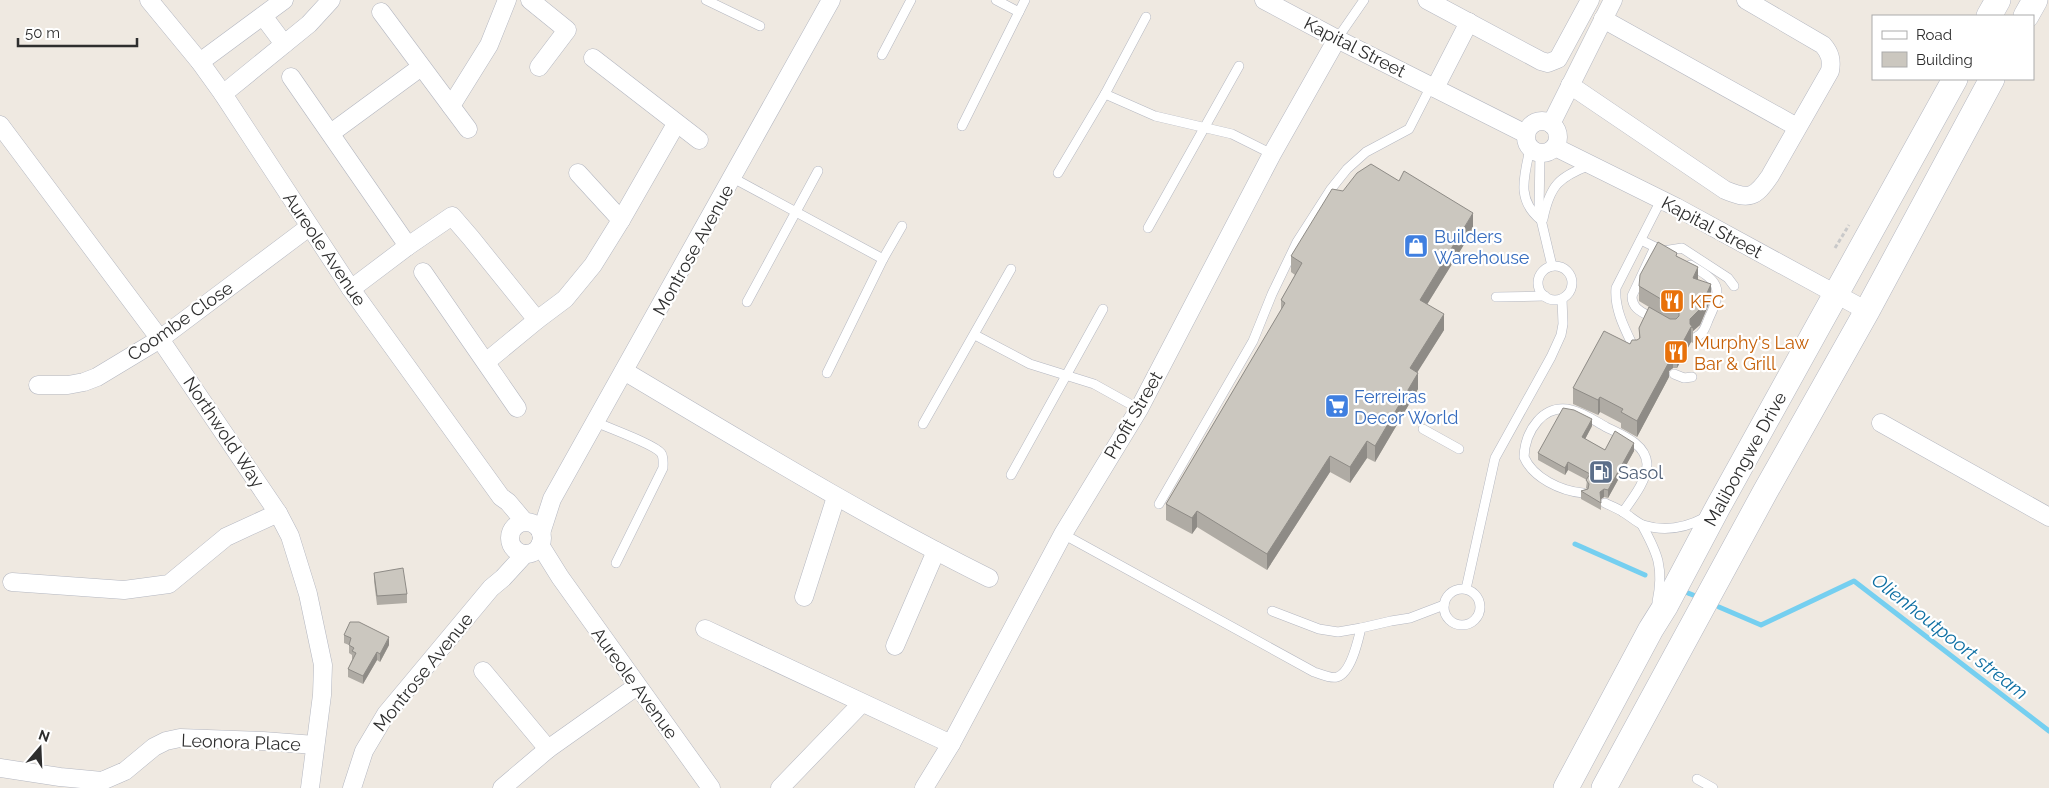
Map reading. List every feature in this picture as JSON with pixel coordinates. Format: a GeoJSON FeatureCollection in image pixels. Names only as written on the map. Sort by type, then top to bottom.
{"type":"FeatureCollection","features":[{"type":"Feature","properties":{"kind":"main road"},"geometry":{"type":"LineString","coordinates":[[1990,15],[1998,0]]}},
{"type":"Feature","properties":{"kind":"main road"},"geometry":{"type":"LineString","coordinates":[[2027,15],[2035,0]]}},
{"type":"Feature","properties":{"kind":"main road","name":"Malibongwe Drive"},"geometry":{"type":"LineString","coordinates":[[1566,788],[1651,629],[1666,605],[1834,295],[1953,80]]}},
{"type":"Feature","properties":{"kind":"main road","name":"Malibongwe Drive"},"geometry":{"type":"LineString","coordinates":[[1604,788],[1867,311],[1991,80]]}},
{"type":"Feature","properties":{"kind":"street","name":"Aureole Avenue"},"geometry":{"type":"LineString","coordinates":[[149,0],[200,62],[223,94],[351,289],[501,497],[503,508],[560,577],[712,788]]}},
{"type":"Feature","properties":{"kind":"street"},"geometry":{"type":"LineString","coordinates":[[200,62],[284,0]]}},
{"type":"Feature","properties":{"kind":"street"},"geometry":{"type":"LineString","coordinates":[[223,94],[309,24],[331,0]]}},
{"type":"Feature","properties":{"kind":"street"},"geometry":{"type":"LineString","coordinates":[[451,106],[489,45],[507,0]]}},
{"type":"Feature","properties":{"kind":"street"},"geometry":{"type":"LineString","coordinates":[[530,0],[568,30],[539,66]]}},
{"type":"Feature","properties":{"kind":"street","name":"Montrose Avenue"},"geometry":{"type":"LineString","coordinates":[[352,788],[364,751],[386,714],[491,588],[552,499],[831,0]]}},
{"type":"Feature","properties":{"kind":"street","name":"Kapital Street"},"geometry":{"type":"LineString","coordinates":[[1264,0],[1336,39],[1433,87],[1538,146],[1590,165],[1741,241],[1834,295],[1867,311]]}},
{"type":"Feature","properties":{"kind":"street"},"geometry":{"type":"LineString","coordinates":[[1426,0],[1548,63],[1558,59],[1590,0]]}},
{"type":"Feature","properties":{"kind":"street"},"geometry":{"type":"LineString","coordinates":[[1551,124],[1612,0]]}},
{"type":"Feature","properties":{"kind":"street"},"geometry":{"type":"LineString","coordinates":[[1568,89],[1725,190],[1742,197],[1751,196],[1762,188],[1830,71],[1830,55],[1823,44],[1746,0]]}},
{"type":"Feature","properties":{"kind":"street"},"geometry":{"type":"LineString","coordinates":[[381,12],[468,129]]}},
{"type":"Feature","properties":{"kind":"street"},"geometry":{"type":"LineString","coordinates":[[262,16],[284,44]]}},
{"type":"Feature","properties":{"kind":"street"},"geometry":{"type":"LineString","coordinates":[[1603,19],[1797,127]]}},
{"type":"Feature","properties":{"kind":"street"},"geometry":{"type":"LineString","coordinates":[[1433,87],[1450,60],[1469,22]]}},
{"type":"Feature","properties":{"kind":"street","name":"Profit Street"},"geometry":{"type":"LineString","coordinates":[[924,788],[951,744],[1062,534],[1138,409],[1272,154],[1336,39]]}},
{"type":"Feature","properties":{"kind":"street"},"geometry":{"type":"LineString","coordinates":[[593,58],[699,140]]}},
{"type":"Feature","properties":{"kind":"street"},"geometry":{"type":"LineString","coordinates":[[331,132],[421,67]]}},
{"type":"Feature","properties":{"kind":"street"},"geometry":{"type":"LineString","coordinates":[[291,76],[408,246]]}},
{"type":"Feature","properties":{"kind":"street"},"geometry":{"type":"LineString","coordinates":[[1541,121],[1551,124],[1558,132],[1558,138],[1538,146],[1527,129],[1535,122],[1541,121]]}},
{"type":"Feature","properties":{"kind":"street"},"geometry":{"type":"LineString","coordinates":[[486,362],[565,299],[593,266],[622,220],[676,124]]}},
{"type":"Feature","properties":{"kind":"street","name":"Northwold Way"},"geometry":{"type":"LineString","coordinates":[[0,125],[160,339],[278,512],[290,536],[308,594],[323,666],[322,695],[310,788]]}},
{"type":"Feature","properties":{"kind":"street"},"geometry":{"type":"LineString","coordinates":[[578,173],[622,220]]}},
{"type":"Feature","properties":{"kind":"street"},"geometry":{"type":"LineString","coordinates":[[351,289],[452,216],[537,320]]}},
{"type":"Feature","properties":{"kind":"street","name":"Coombe Close"},"geometry":{"type":"LineString","coordinates":[[38,385],[68,385],[97,377],[160,339],[310,227]]}},
{"type":"Feature","properties":{"kind":"street"},"geometry":{"type":"LineString","coordinates":[[422,272],[517,408]]}},
{"type":"Feature","properties":{"kind":"street"},"geometry":{"type":"LineString","coordinates":[[624,371],[836,497],[989,578]]}},
{"type":"Feature","properties":{"kind":"street"},"geometry":{"type":"LineString","coordinates":[[1881,424],[2049,517]]}},
{"type":"Feature","properties":{"kind":"street"},"geometry":{"type":"LineString","coordinates":[[804,597],[836,497]]}},
{"type":"Feature","properties":{"kind":"street"},"geometry":{"type":"LineString","coordinates":[[12,582],[124,590],[169,584],[180,577],[203,555],[226,537],[278,512]]}},
{"type":"Feature","properties":{"kind":"street"},"geometry":{"type":"LineString","coordinates":[[895,646],[936,551]]}},
{"type":"Feature","properties":{"kind":"street"},"geometry":{"type":"LineString","coordinates":[[704,629],[861,704],[951,744]]}},
{"type":"Feature","properties":{"kind":"street"},"geometry":{"type":"LineString","coordinates":[[483,671],[548,749]]}},
{"type":"Feature","properties":{"kind":"street"},"geometry":{"type":"LineString","coordinates":[[502,788],[548,749],[638,686]]}},
{"type":"Feature","properties":{"kind":"street"},"geometry":{"type":"LineString","coordinates":[[780,788],[861,704]]}},
{"type":"Feature","properties":{"kind":"street","name":"Leonora Place"},"geometry":{"type":"LineString","coordinates":[[0,768],[60,778],[102,781],[125,772],[154,747],[166,741],[180,738],[264,740],[315,745]]}},
{"type":"Feature","properties":{"kind":"lane"},"geometry":{"type":"LineString","coordinates":[[706,0],[760,26]]}},
{"type":"Feature","properties":{"kind":"lane"},"geometry":{"type":"LineString","coordinates":[[882,55],[911,0]]}},
{"type":"Feature","properties":{"kind":"lane"},"geometry":{"type":"LineString","coordinates":[[996,0],[1018,12]]}},
{"type":"Feature","properties":{"kind":"lane"},"geometry":{"type":"LineString","coordinates":[[962,126],[1018,12],[1026,0]]}},
{"type":"Feature","properties":{"kind":"lane"},"geometry":{"type":"LineString","coordinates":[[1336,39],[1364,0]]}},
{"type":"Feature","properties":{"kind":"lane"},"geometry":{"type":"LineString","coordinates":[[1058,173],[1105,94],[1146,17]]}},
{"type":"Feature","properties":{"kind":"lane"},"geometry":{"type":"LineString","coordinates":[[1148,228],[1239,66]]}},
{"type":"Feature","properties":{"kind":"lane"},"geometry":{"type":"LineString","coordinates":[[1159,504],[1222,397],[1252,341],[1272,294],[1298,242],[1332,189],[1347,168],[1366,152],[1409,129],[1433,87]]}},
{"type":"Feature","properties":{"kind":"lane"},"geometry":{"type":"LineString","coordinates":[[1105,94],[1155,116],[1232,134],[1272,154]]}},
{"type":"Feature","properties":{"kind":"lane"},"geometry":{"type":"LineString","coordinates":[[1538,146],[1539,205],[1552,266]]}},
{"type":"Feature","properties":{"kind":"lane"},"geometry":{"type":"LineString","coordinates":[[1538,146],[1525,171],[1524,188],[1526,203],[1531,212],[1542,222]]}},
{"type":"Feature","properties":{"kind":"lane"},"geometry":{"type":"LineString","coordinates":[[1542,222],[1546,203],[1556,184],[1569,173],[1590,165]]}},
{"type":"Feature","properties":{"kind":"lane"},"geometry":{"type":"LineString","coordinates":[[746,302],[818,170]]}},
{"type":"Feature","properties":{"kind":"lane"},"geometry":{"type":"LineString","coordinates":[[733,178],[883,259]]}},
{"type":"Feature","properties":{"kind":"lane"},"geometry":{"type":"LineString","coordinates":[[1635,350],[1615,297],[1616,288],[1661,200]]}},
{"type":"Feature","properties":{"kind":"lane"},"geometry":{"type":"LineString","coordinates":[[827,373],[883,259],[902,226]]}},
{"type":"Feature","properties":{"kind":"lane"},"geometry":{"type":"LineString","coordinates":[[1641,240],[1710,276],[1717,287],[1718,296],[1714,308],[1702,333],[1696,337]]}},
{"type":"Feature","properties":{"kind":"lane"},"geometry":{"type":"LineString","coordinates":[[1659,249],[1682,248],[1728,278],[1734,286]]}},
{"type":"Feature","properties":{"kind":"lane"},"geometry":{"type":"LineString","coordinates":[[1659,249],[1634,290],[1632,304],[1666,325]]}},
{"type":"Feature","properties":{"kind":"lane"},"geometry":{"type":"LineString","coordinates":[[1496,297],[1545,296],[1556,300],[1562,299],[1570,292],[1572,287],[1571,276],[1564,268],[1552,266],[1544,270],[1538,281],[1541,292],[1545,296]]}},
{"type":"Feature","properties":{"kind":"lane"},"geometry":{"type":"LineString","coordinates":[[923,424],[1011,269]]}},
{"type":"Feature","properties":{"kind":"lane"},"geometry":{"type":"LineString","coordinates":[[1466,589],[1495,458],[1551,357],[1563,324],[1562,299]]}},
{"type":"Feature","properties":{"kind":"lane"},"geometry":{"type":"LineString","coordinates":[[1011,475],[1103,309]]}},
{"type":"Feature","properties":{"kind":"lane"},"geometry":{"type":"LineString","coordinates":[[974,335],[1030,364],[1094,384],[1138,409]]}},
{"type":"Feature","properties":{"kind":"lane"},"geometry":{"type":"LineString","coordinates":[[1674,374],[1684,378],[1692,377]]}},
{"type":"Feature","properties":{"kind":"lane"},"geometry":{"type":"LineString","coordinates":[[1584,493],[1556,486],[1533,471],[1524,457],[1527,438],[1535,424],[1542,416],[1551,411],[1570,409],[1579,412],[1628,439],[1644,452],[1647,466],[1644,478],[1623,512]]}},
{"type":"Feature","properties":{"kind":"lane"},"geometry":{"type":"LineString","coordinates":[[596,422],[653,447],[662,453],[664,460],[663,468],[616,563]]}},
{"type":"Feature","properties":{"kind":"lane"},"geometry":{"type":"LineString","coordinates":[[1423,429],[1458,449]]}},
{"type":"Feature","properties":{"kind":"lane"},"geometry":{"type":"LineString","coordinates":[[1605,503],[1642,525],[1660,528],[1677,528],[1692,524],[1706,517],[1718,507]]}},
{"type":"Feature","properties":{"kind":"lane"},"geometry":{"type":"LineString","coordinates":[[1642,525],[1658,555],[1659,563],[1658,594],[1651,629]]}},
{"type":"Feature","properties":{"kind":"lane"},"geometry":{"type":"LineString","coordinates":[[1062,534],[1314,672],[1326,676],[1336,678],[1343,674],[1350,666],[1361,628]]}},
{"type":"Feature","properties":{"kind":"lane"},"geometry":{"type":"LineString","coordinates":[[1460,588],[1476,595],[1481,606],[1477,618],[1467,624],[1455,623],[1446,615],[1444,606],[1446,598],[1450,593],[1460,588]]}},
{"type":"Feature","properties":{"kind":"lane"},"geometry":{"type":"LineString","coordinates":[[1272,611],[1318,630],[1338,632],[1391,620],[1410,618],[1444,606]]}},
{"type":"Feature","properties":{"kind":"lane"},"geometry":{"type":"LineString","coordinates":[[1697,779],[1713,788]]}},
{"type":"Feature","properties":{"kind":"building"},"geometry":{"type":"Polygon","coordinates":[[[1371,164],[1399,181],[1404,171],[1473,213],[1420,300],[1444,314],[1410,368],[1418,373],[1375,446],[1367,441],[1350,467],[1330,456],[1267,554],[1197,511],[1192,518],[1166,504],[1285,303],[1281,300],[1302,263],[1291,256],[1332,189],[1343,191],[1357,173],[1371,164]]]}},
{"type":"Feature","properties":{"kind":"building"},"geometry":{"type":"Polygon","coordinates":[[[1658,242],[1677,253],[1676,256],[1698,267],[1693,278],[1711,284],[1700,309],[1690,319],[1690,324],[1693,328],[1691,327],[1677,353],[1668,356],[1669,362],[1637,421],[1621,412],[1623,409],[1600,397],[1598,400],[1573,388],[1604,331],[1630,344],[1632,340],[1640,338],[1639,328],[1649,307],[1670,319],[1676,319],[1679,316],[1679,311],[1676,308],[1639,286],[1640,275],[1658,242]]]}},
{"type":"Feature","properties":{"kind":"building"},"geometry":{"type":"Polygon","coordinates":[[[1563,408],[1574,410],[1592,419],[1582,437],[1605,450],[1615,431],[1634,443],[1608,490],[1604,489],[1600,492],[1601,503],[1581,491],[1588,489],[1589,484],[1586,480],[1590,474],[1568,462],[1565,468],[1538,453],[1563,408]]]}},
{"type":"Feature","properties":{"kind":"building"},"geometry":{"type":"Polygon","coordinates":[[[403,568],[407,594],[377,596],[374,573],[403,568]]]}},
{"type":"Feature","properties":{"kind":"building"},"geometry":{"type":"Polygon","coordinates":[[[350,622],[359,622],[389,637],[380,654],[377,652],[363,676],[348,669],[356,653],[352,651],[354,648],[349,645],[351,638],[344,635],[350,622]]]}},
{"type":"Feature","properties":{"kind":"waterway","name":"Olienhoutpoort stream"},"geometry":{"type":"LineString","coordinates":[[1575,544],[1645,575]]}},
{"type":"Feature","properties":{"kind":"waterway","name":"Olienhoutpoort stream"},"geometry":{"type":"LineString","coordinates":[[1719,607],[1761,625],[1854,581],[2049,731]]}},
{"type":"Feature","properties":{"kind":"waterway","name":"Olienhoutpoort stream"},"geometry":{"type":"LineString","coordinates":[[1688,593],[1693,595]]}},
{"type":"Feature","properties":{"kind":"place","name":"Builders Warehouse"},"geometry":{"type":"Point","coordinates":[1416,246]}},
{"type":"Feature","properties":{"kind":"place","name":"KFC"},"geometry":{"type":"Point","coordinates":[1672,301]}},
{"type":"Feature","properties":{"kind":"place","name":"Murphy's Law Bar & Grill"},"geometry":{"type":"Point","coordinates":[1676,352]}},
{"type":"Feature","properties":{"kind":"place","name":"Ferreiras Decor World"},"geometry":{"type":"Point","coordinates":[1337,406]}},
{"type":"Feature","properties":{"kind":"place","name":"Sasol"},"geometry":{"type":"Point","coordinates":[1601,472]}}]}
